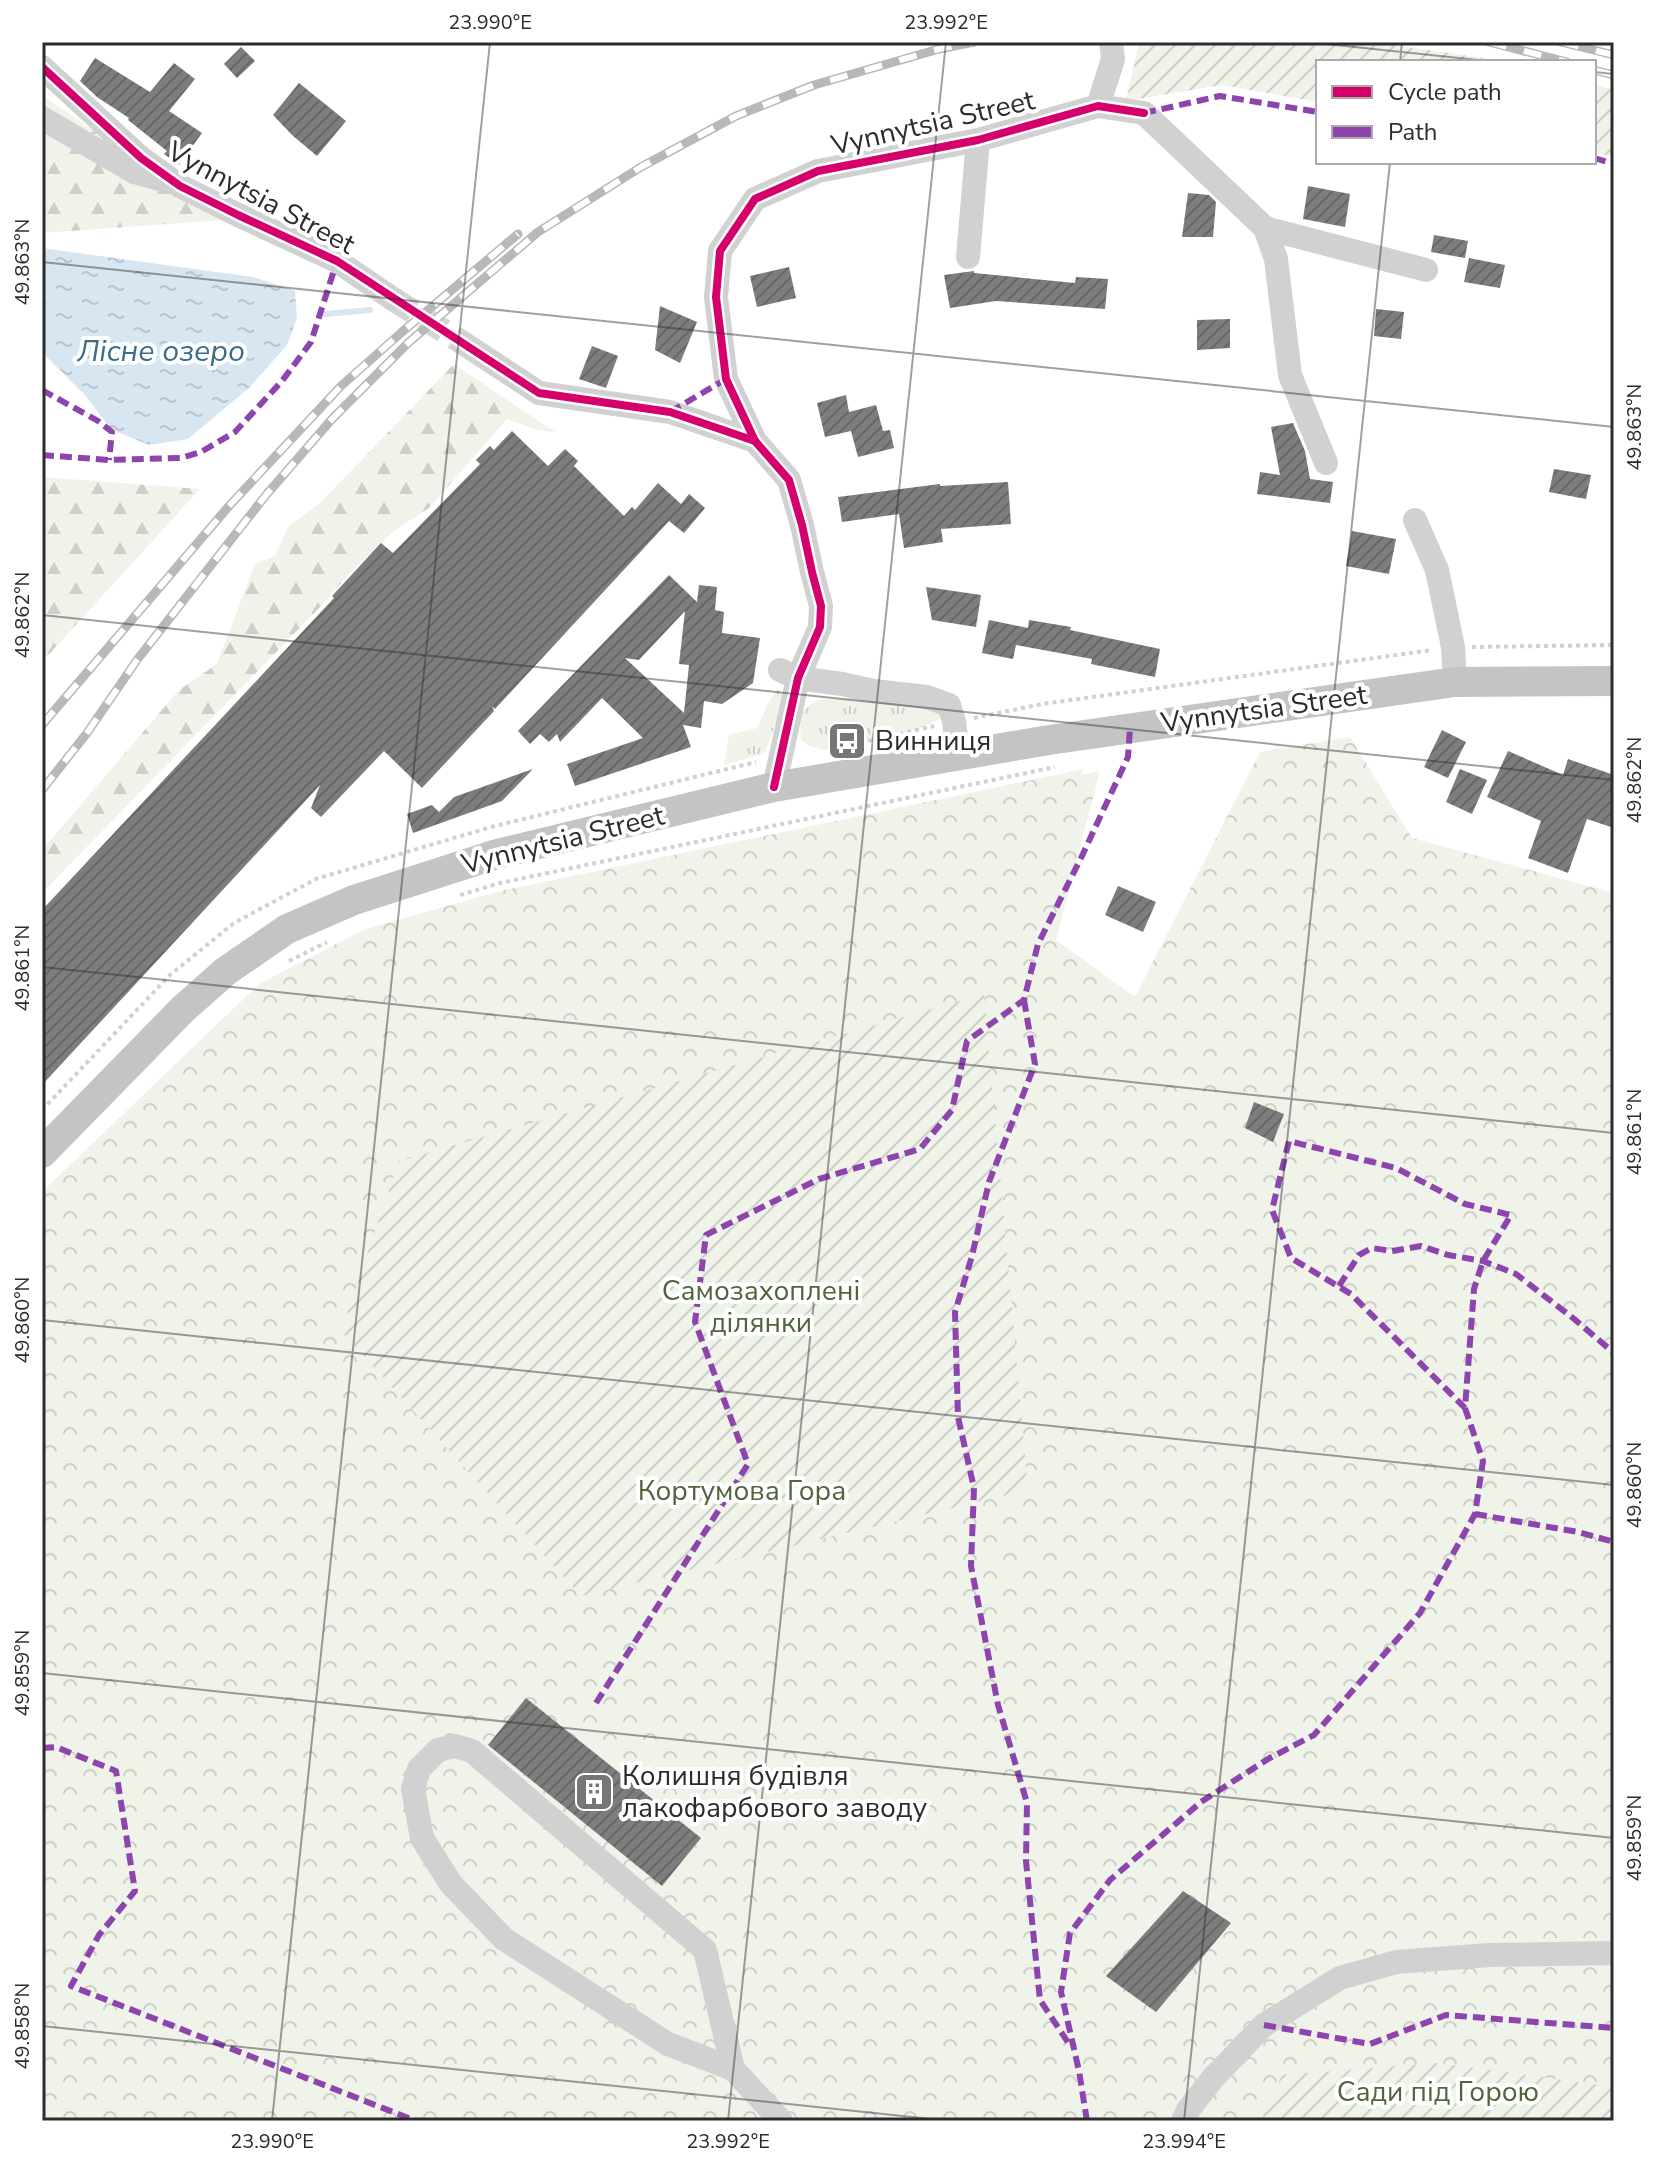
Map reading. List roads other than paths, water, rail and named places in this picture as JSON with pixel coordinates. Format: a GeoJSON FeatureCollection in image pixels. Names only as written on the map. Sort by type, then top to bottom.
{"type":"FeatureCollection","features":[{"type":"Feature","properties":{"kind":"main road","name":"Vynnytsia Street"},"geometry":{"type":"LineString","coordinates":[[42,1153],[183,1009],[226,971],[287,929],[354,900],[497,854],[774,787],[1130,728],[1455,682],[1614,681]]}},
{"type":"Feature","properties":{"kind":"street"},"geometry":{"type":"LineString","coordinates":[[1098,106],[1113,59]]}},
{"type":"Feature","properties":{"kind":"street","name":"Vynnytsia Street"},"geometry":{"type":"LineString","coordinates":[[42,67],[141,158],[180,186],[337,261],[393,299]]}},
{"type":"Feature","properties":{"kind":"street","name":"Vynnytsia Street"},"geometry":{"type":"LineString","coordinates":[[774,787],[789,674],[820,627],[821,606],[789,480],[755,441],[726,379],[716,297],[720,251],[755,199],[818,171],[978,140],[1098,106],[1144,113],[1265,228],[1276,259],[1290,375],[1326,463]]}},
{"type":"Feature","properties":{"kind":"street"},"geometry":{"type":"LineString","coordinates":[[42,118],[134,172],[180,186]]}},
{"type":"Feature","properties":{"kind":"street"},"geometry":{"type":"LineString","coordinates":[[968,257],[978,140]]}},
{"type":"Feature","properties":{"kind":"street"},"geometry":{"type":"LineString","coordinates":[[1265,228],[1426,270]]}},
{"type":"Feature","properties":{"kind":"street"},"geometry":{"type":"LineString","coordinates":[[463,343],[539,393],[670,412],[755,441]]}},
{"type":"Feature","properties":{"kind":"street"},"geometry":{"type":"LineString","coordinates":[[1415,520],[1437,570],[1453,647],[1455,682]]}},
{"type":"Feature","properties":{"kind":"street"},"geometry":{"type":"LineString","coordinates":[[789,674],[874,691],[927,697],[949,705],[958,755]]}},
{"type":"Feature","properties":{"kind":"street"},"geometry":{"type":"LineString","coordinates":[[733,2069],[705,1950],[472,1751],[455,1746],[438,1750],[419,1769],[413,1789],[422,1838],[451,1884],[504,1939],[668,2044],[733,2069],[781,2121]]}},
{"type":"Feature","properties":{"kind":"street"},"geometry":{"type":"LineString","coordinates":[[1183,2121],[1213,2078],[1264,2025],[1340,1978],[1396,1962],[1490,1955],[1614,1953]]}},
{"type":"Feature","properties":{"kind":"water","name":"Лісне озеро"},"geometry":{"type":"Polygon","coordinates":[[[42,248],[253,277],[295,291],[297,318],[287,345],[249,388],[188,439],[149,445],[111,429],[84,394],[42,352],[42,248]]]}},
{"type":"Feature","properties":{"kind":"waterway"},"geometry":{"type":"LineString","coordinates":[[326,314],[370,310]]}},
{"type":"Feature","properties":{"kind":"tunnel"},"geometry":{"type":"LineString","coordinates":[[1111,42],[1113,59]]}},
{"type":"Feature","properties":{"kind":"tunnel"},"geometry":{"type":"LineString","coordinates":[[393,299],[463,343]]}},
{"type":"Feature","properties":{"kind":"railway"},"geometry":{"type":"LineString","coordinates":[[42,790],[87,733],[137,660],[266,495],[332,419],[408,343],[538,232],[641,167],[736,116],[814,85],[974,42]]}},
{"type":"Feature","properties":{"kind":"railway"},"geometry":{"type":"LineString","coordinates":[[1489,42],[1559,60]]}},
{"type":"Feature","properties":{"kind":"railway"},"geometry":{"type":"LineString","coordinates":[[1561,42],[1614,55]]}},
{"type":"Feature","properties":{"kind":"railway"},"geometry":{"type":"LineString","coordinates":[[1596,70],[1614,75]]}},
{"type":"Feature","properties":{"kind":"railway"},"geometry":{"type":"LineString","coordinates":[[42,725],[229,506],[341,386],[518,234]]}},
{"type":"Feature","properties":{"kind":"place","name":"Винниця"},"geometry":{"type":"Point","coordinates":[847,741]}},
{"type":"Feature","properties":{"kind":"place","name":"Колишня будівля лакофарбового заводу"},"geometry":{"type":"Point","coordinates":[594,1792]}},
{"type":"Feature","properties":{"kind":"park label","name":"Самозахоплені ділянки"},"geometry":{"type":"Point","coordinates":[761,1307]}},
{"type":"Feature","properties":{"kind":"park label","name":"Кортумова Гора"},"geometry":{"type":"Point","coordinates":[742,1491]}},
{"type":"Feature","properties":{"kind":"park label","name":"Сади під Горою"},"geometry":{"type":"Point","coordinates":[1438,2092]}}]}
